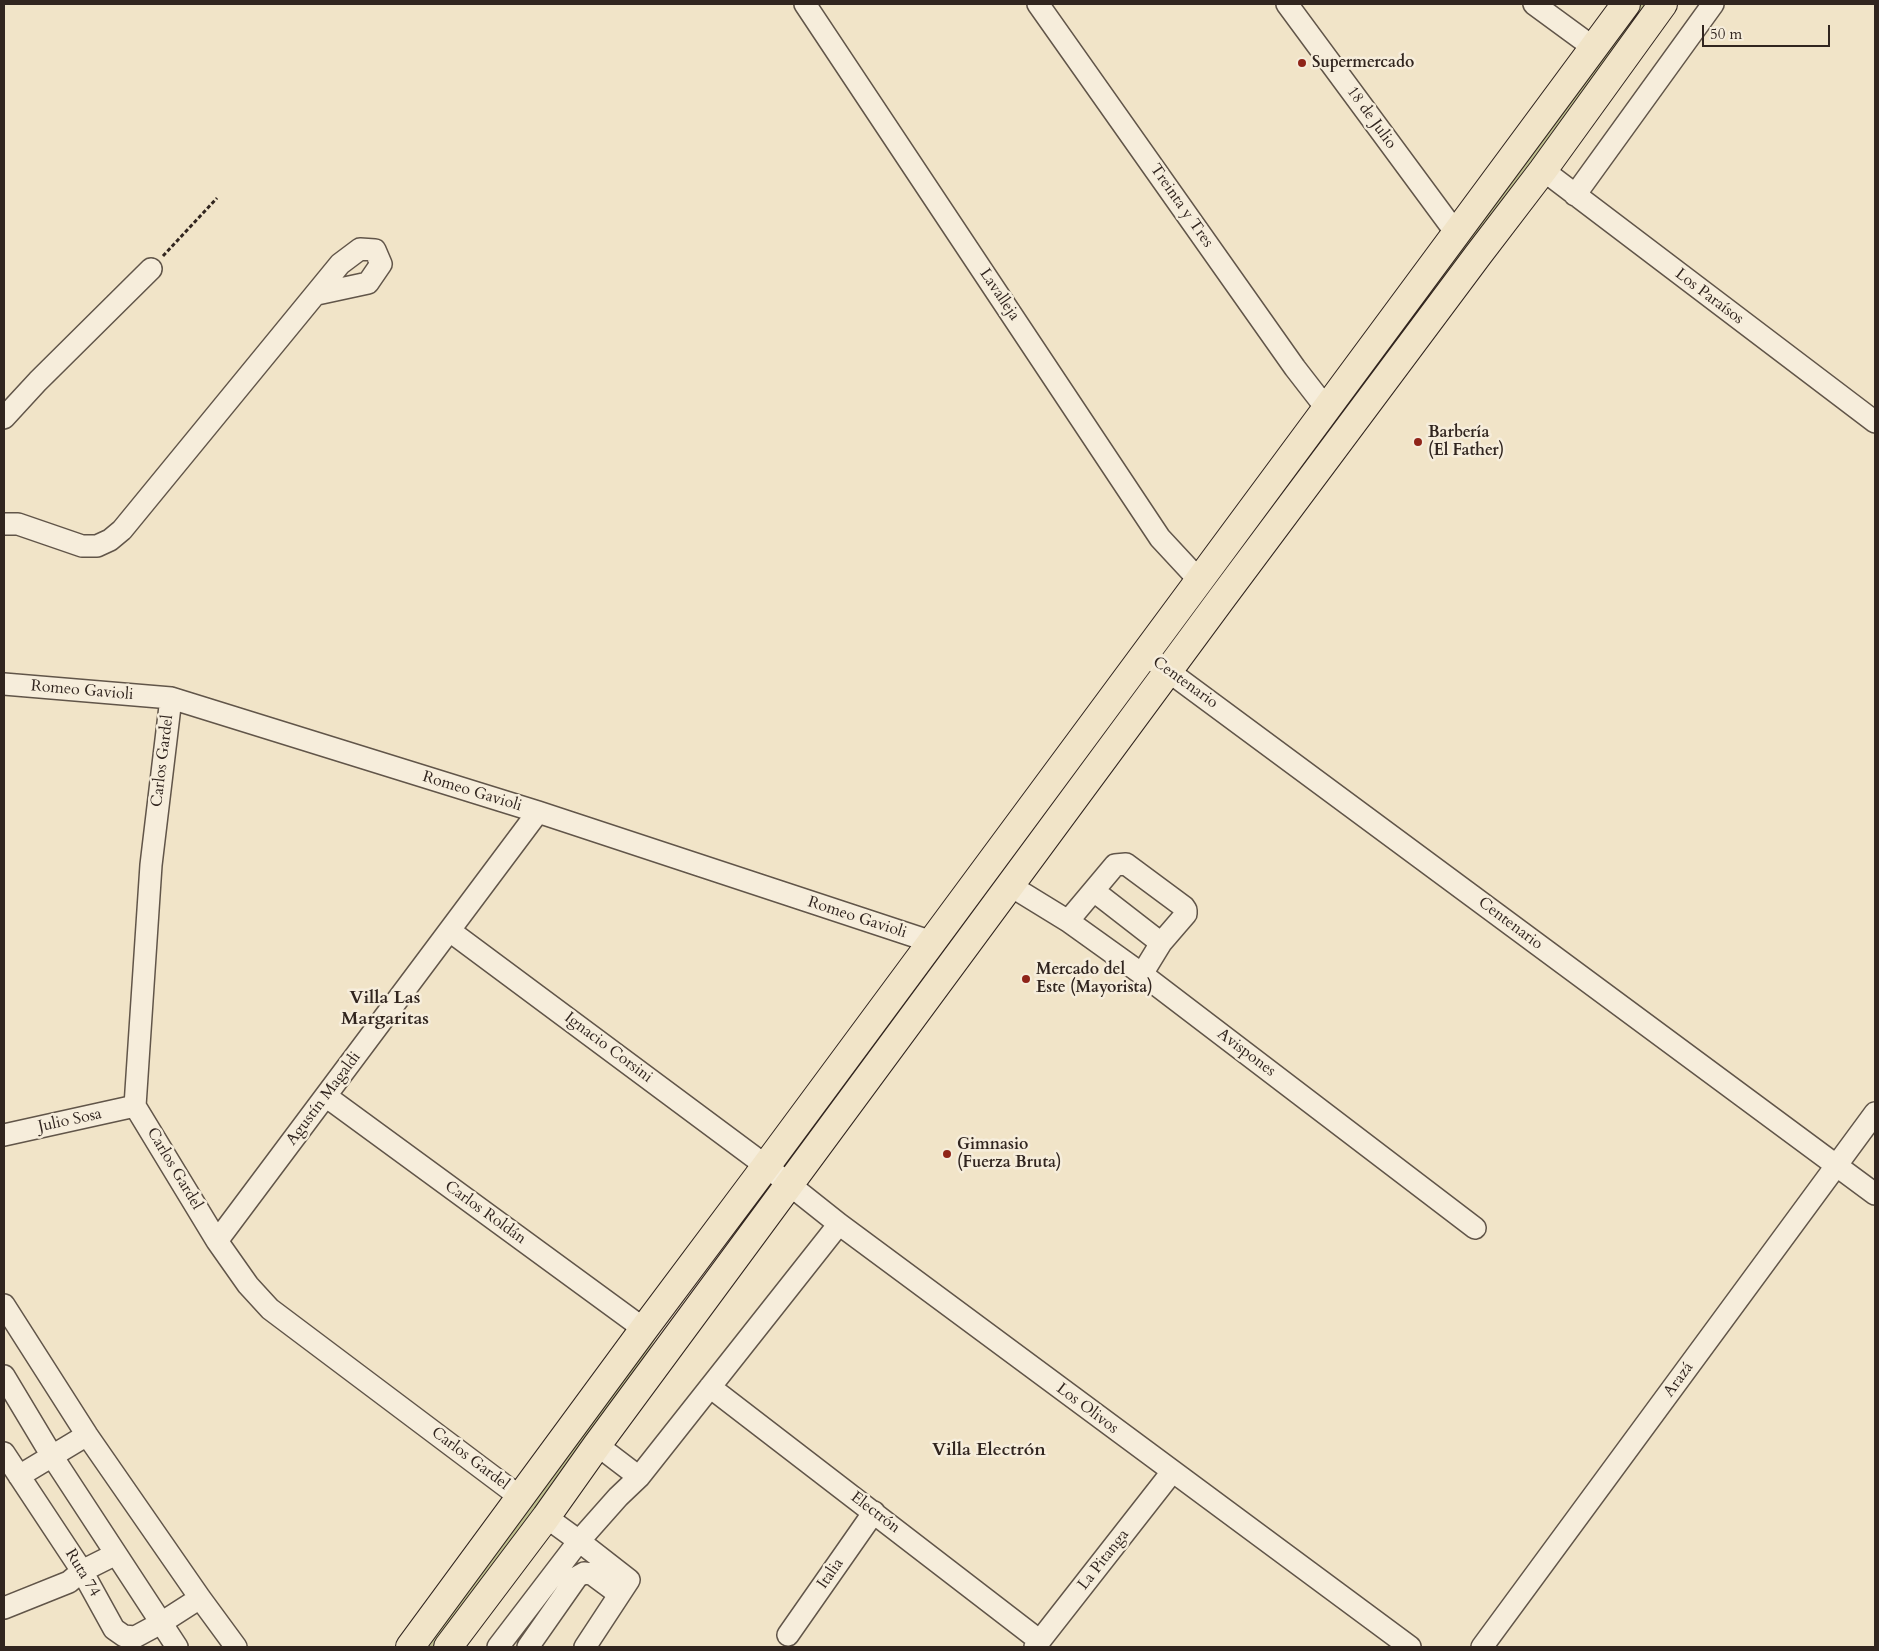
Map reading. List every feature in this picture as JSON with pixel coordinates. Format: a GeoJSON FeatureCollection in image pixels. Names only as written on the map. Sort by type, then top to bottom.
{"type":"FeatureCollection","features":[{"type":"Feature","properties":{"kind":"highway"},"geometry":{"type":"LineString","coordinates":[[410,1647],[1626,4]]}},
{"type":"Feature","properties":{"kind":"highway"},"geometry":{"type":"LineString","coordinates":[[448,1647],[546,1517],[788,1185],[1543,170],[1664,4]]}},
{"type":"Feature","properties":{"kind":"street","name":"Lavalleja"},"geometry":{"type":"LineString","coordinates":[[805,4],[1160,538],[1199,580]]}},
{"type":"Feature","properties":{"kind":"street","name":"Treinta y Tres"},"geometry":{"type":"LineString","coordinates":[[1038,4],[1295,368],[1326,408]]}},
{"type":"Feature","properties":{"kind":"street","name":"18 de Julio"},"geometry":{"type":"LineString","coordinates":[[1287,4],[1456,233]]}},
{"type":"Feature","properties":{"kind":"street"},"geometry":{"type":"LineString","coordinates":[[1534,4],[1594,48]]}},
{"type":"Feature","properties":{"kind":"street"},"geometry":{"type":"LineString","coordinates":[[1575,195],[1713,4]]}},
{"type":"Feature","properties":{"kind":"street","name":"Los Paraísos"},"geometry":{"type":"LineString","coordinates":[[1543,170],[1875,422]]}},
{"type":"Feature","properties":{"kind":"street"},"geometry":{"type":"LineString","coordinates":[[4,418],[38,381],[151,269]]}},
{"type":"Feature","properties":{"kind":"street"},"geometry":{"type":"LineString","coordinates":[[4,524],[18,524],[82,546],[97,546],[110,540],[122,530],[317,294]]}},
{"type":"Feature","properties":{"kind":"street","name":"Centenario"},"geometry":{"type":"LineString","coordinates":[[1145,654],[1875,1194]]}},
{"type":"Feature","properties":{"kind":"street","name":"Romeo Gavioli"},"geometry":{"type":"LineString","coordinates":[[4,684],[171,698],[538,812],[932,942]]}},
{"type":"Feature","properties":{"kind":"street","name":"Carlos Gardel"},"geometry":{"type":"LineString","coordinates":[[171,698],[151,865],[136,1106],[217,1241],[248,1285],[270,1309],[520,1497]]}},
{"type":"Feature","properties":{"kind":"street","name":"Agustín Magaldi"},"geometry":{"type":"LineString","coordinates":[[217,1241],[538,812]]}},
{"type":"Feature","properties":{"kind":"street"},"geometry":{"type":"LineString","coordinates":[[1068,921],[1115,865],[1126,864],[1184,907],[1186,914],[1161,943],[1142,974]]}},
{"type":"Feature","properties":{"kind":"street","name":"Avispones"},"geometry":{"type":"LineString","coordinates":[[1011,886],[1068,921],[1142,974],[1475,1228]]}},
{"type":"Feature","properties":{"kind":"street"},"geometry":{"type":"LineString","coordinates":[[1094,891],[1161,943]]}},
{"type":"Feature","properties":{"kind":"street","name":"Ignacio Corsini"},"geometry":{"type":"LineString","coordinates":[[450,931],[766,1166]]}},
{"type":"Feature","properties":{"kind":"street","name":"Carlos Roldán"},"geometry":{"type":"LineString","coordinates":[[326,1097],[644,1329]]}},
{"type":"Feature","properties":{"kind":"street","name":"Julio Sosa"},"geometry":{"type":"LineString","coordinates":[[4,1135],[136,1106]]}},
{"type":"Feature","properties":{"kind":"street","name":"Arazá"},"geometry":{"type":"LineString","coordinates":[[1482,1647],[1875,1114]]}},
{"type":"Feature","properties":{"kind":"street","name":"Los Olivos"},"geometry":{"type":"LineString","coordinates":[[766,1166],[839,1224],[1410,1647]]}},
{"type":"Feature","properties":{"kind":"street"},"geometry":{"type":"LineString","coordinates":[[498,1647],[579,1541],[618,1496],[639,1477],[839,1224]]}},
{"type":"Feature","properties":{"kind":"street"},"geometry":{"type":"LineString","coordinates":[[4,1305],[88,1435],[236,1647]]}},
{"type":"Feature","properties":{"kind":"street"},"geometry":{"type":"LineString","coordinates":[[4,1376],[52,1456],[177,1647]]}},
{"type":"Feature","properties":{"kind":"street","name":"Electrón"},"geometry":{"type":"LineString","coordinates":[[710,1387],[874,1512],[1038,1644]]}},
{"type":"Feature","properties":{"kind":"street"},"geometry":{"type":"LineString","coordinates":[[19,1476],[88,1435]]}},
{"type":"Feature","properties":{"kind":"street"},"geometry":{"type":"LineString","coordinates":[[597,1445],[639,1477]]}},
{"type":"Feature","properties":{"kind":"street","name":"Ruta 74"},"geometry":{"type":"LineString","coordinates":[[4,1453],[82,1571],[114,1629],[124,1636],[135,1637],[200,1598]]}},
{"type":"Feature","properties":{"kind":"street","name":"La Pitanga"},"geometry":{"type":"LineString","coordinates":[[1038,1644],[1172,1472]]}},
{"type":"Feature","properties":{"kind":"street","name":"Italia"},"geometry":{"type":"LineString","coordinates":[[788,1636],[874,1512]]}},
{"type":"Feature","properties":{"kind":"street"},"geometry":{"type":"LineString","coordinates":[[546,1517],[629,1580],[585,1647]]}},
{"type":"Feature","properties":{"kind":"street"},"geometry":{"type":"LineString","coordinates":[[4,1608],[69,1582],[82,1571],[116,1554]]}},
{"type":"Feature","properties":{"kind":"street"},"geometry":{"type":"LineString","coordinates":[[528,1647],[577,1578],[584,1573],[592,1574],[619,1594]]}},
{"type":"Feature","properties":{"kind":"path"},"geometry":{"type":"LineString","coordinates":[[151,269],[217,198]]}},
{"type":"Feature","properties":{"kind":"green space"},"geometry":{"type":"Polygon","coordinates":[[[1638,4],[1651,4],[1272,510],[1307,452],[1638,4]]]}},
{"type":"Feature","properties":{"kind":"green space"},"geometry":{"type":"Polygon","coordinates":[[[669,1317],[621,1395],[435,1647],[429,1647],[460,1594],[669,1317]]]}},
{"type":"Feature","properties":{"kind":"place","name":"Supermercado"},"geometry":{"type":"Point","coordinates":[1302,63]}},
{"type":"Feature","properties":{"kind":"place","name":"Barbería (El Father)"},"geometry":{"type":"Point","coordinates":[1418,442]}},
{"type":"Feature","properties":{"kind":"place","name":"Mercado del Este (Mayorista)"},"geometry":{"type":"Point","coordinates":[1026,979]}},
{"type":"Feature","properties":{"kind":"place","name":"Gimnasio (Fuerza Bruta)"},"geometry":{"type":"Point","coordinates":[947,1154]}},
{"type":"Feature","properties":{"kind":"district","name":"Villa Las Margaritas"},"geometry":{"type":"Point","coordinates":[385,1009]}},
{"type":"Feature","properties":{"kind":"district","name":"Villa Electrón"},"geometry":{"type":"Point","coordinates":[989,1451]}}]}
